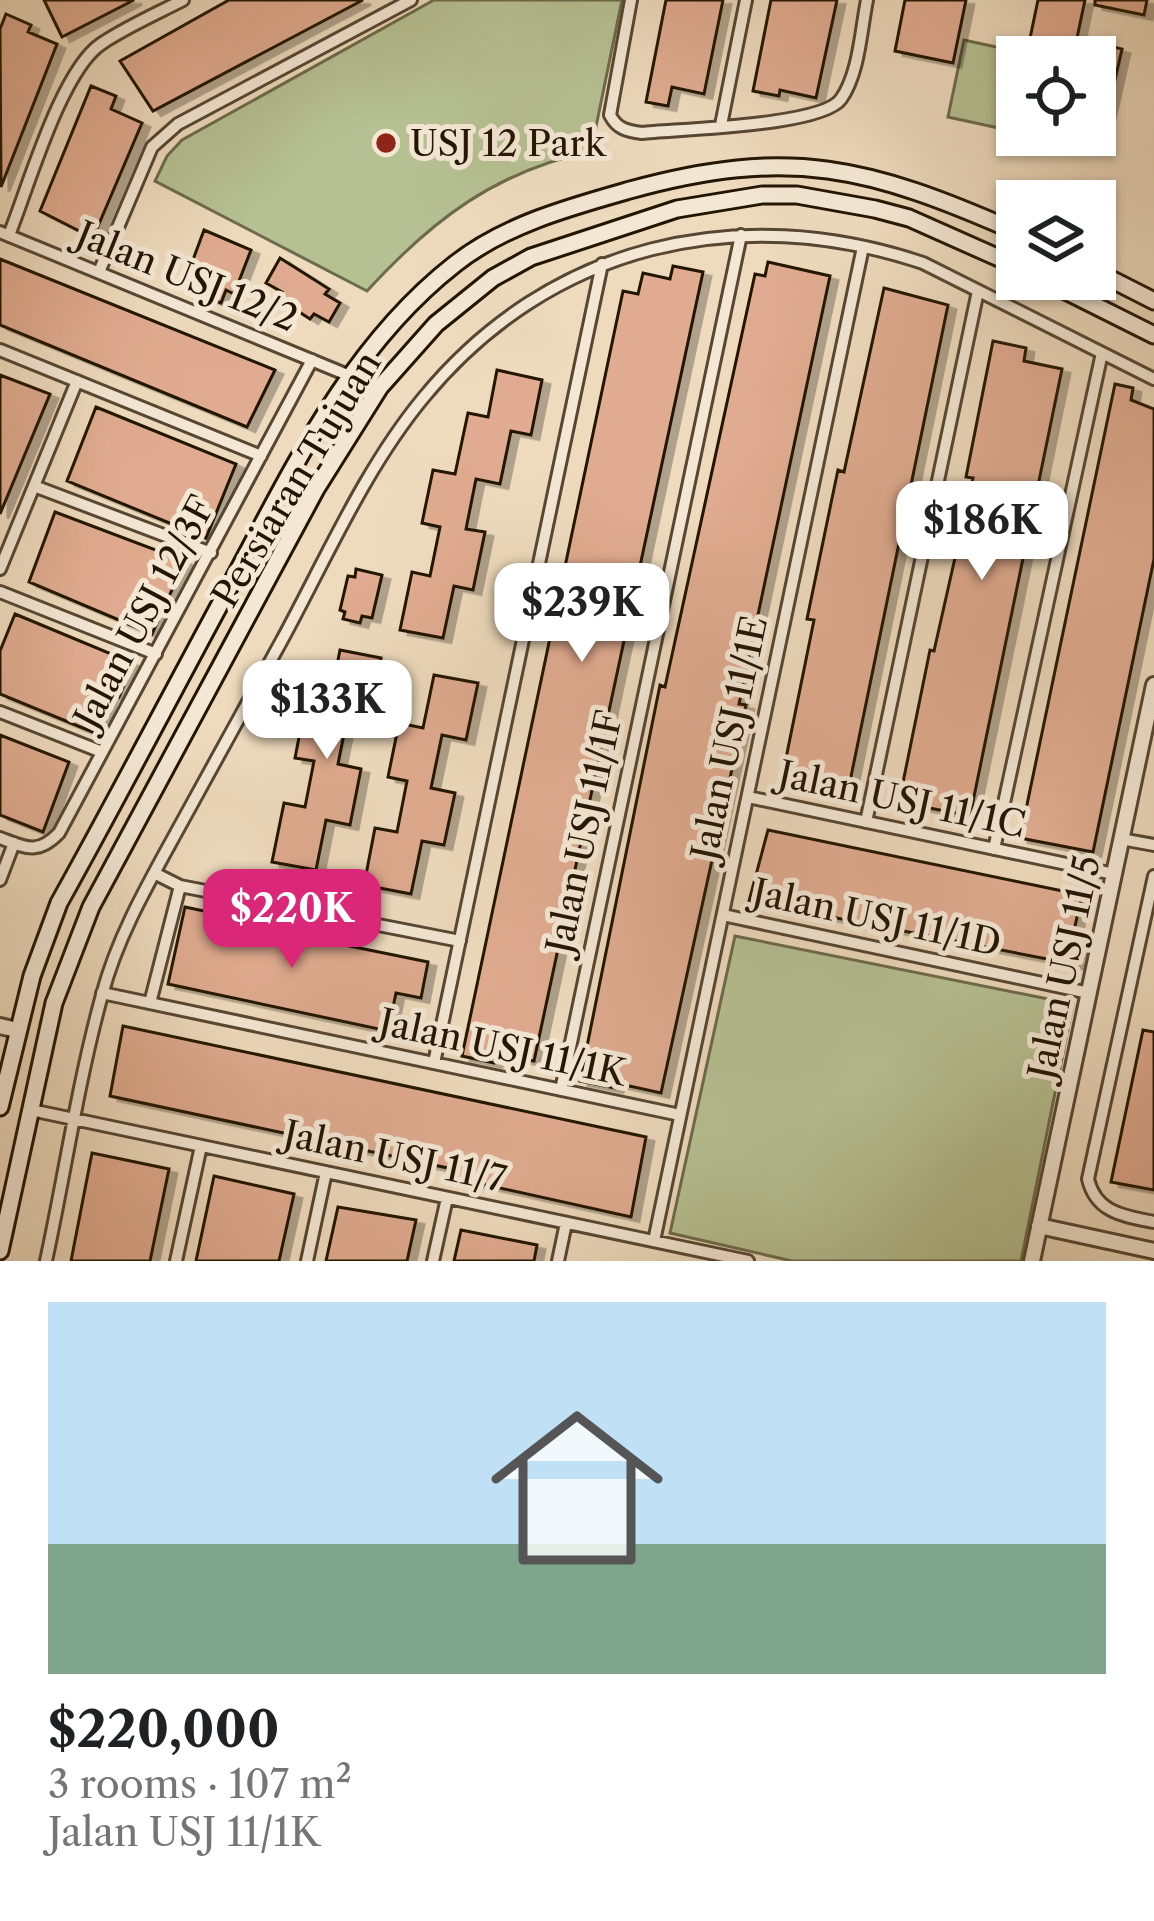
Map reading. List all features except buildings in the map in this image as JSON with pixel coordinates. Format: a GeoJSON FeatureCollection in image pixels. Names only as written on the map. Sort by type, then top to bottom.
{"type":"FeatureCollection","features":[{"type":"Feature","properties":{"kind":"main road","name":"Persiaran Tujuan"},"geometry":{"type":"LineString","coordinates":[[0,1106],[9,1028],[59,903],[309,439],[350,376],[404,308],[459,260],[534,221],[671,179],[740,168],[799,165],[840,171],[918,190],[996,223]]}},
{"type":"Feature","properties":{"kind":"main road"},"geometry":{"type":"LineString","coordinates":[[671,179],[682,191],[677,209]]}},
{"type":"Feature","properties":{"kind":"main road","name":"Persiaran Tujuan"},"geometry":{"type":"LineString","coordinates":[[0,1251],[54,1003],[91,907],[316,489],[380,387],[436,324],[493,278],[532,257],[677,209],[762,195],[834,200],[909,218],[996,257]]}},
{"type":"Feature","properties":{"kind":"main road"},"geometry":{"type":"LineString","coordinates":[[1116,282],[1154,301]]}},
{"type":"Feature","properties":{"kind":"main road"},"geometry":{"type":"LineString","coordinates":[[1085,300],[1154,334]]}},
{"type":"Feature","properties":{"kind":"street"},"geometry":{"type":"LineString","coordinates":[[5,234],[82,63],[102,43],[183,0]]}},
{"type":"Feature","properties":{"kind":"street"},"geometry":{"type":"LineString","coordinates":[[99,272],[157,139],[411,0]]}},
{"type":"Feature","properties":{"kind":"street"},"geometry":{"type":"LineString","coordinates":[[631,0],[610,102],[614,124],[632,131],[812,116],[835,106],[848,87],[867,0]]}},
{"type":"Feature","properties":{"kind":"street"},"geometry":{"type":"LineString","coordinates":[[721,125],[746,0]]}},
{"type":"Feature","properties":{"kind":"street","name":"Jalan USJ 12/2"},"geometry":{"type":"LineString","coordinates":[[5,234],[350,376]]}},
{"type":"Feature","properties":{"kind":"street"},"geometry":{"type":"LineString","coordinates":[[46,1261],[102,993],[154,873],[399,430],[456,361],[509,316],[602,264],[674,242],[741,235],[801,237],[923,263],[1154,379]]}},
{"type":"Feature","properties":{"kind":"street","name":"Jalan USJ 11/1F"},"geometry":{"type":"LineString","coordinates":[[561,1090],[741,235]]}},
{"type":"Feature","properties":{"kind":"street","name":"Jalan USJ 11/1E"},"geometry":{"type":"LineString","coordinates":[[654,1241],[863,248]]}},
{"type":"Feature","properties":{"kind":"street"},"geometry":{"type":"LineString","coordinates":[[434,1063],[602,264]]}},
{"type":"Feature","properties":{"kind":"street"},"geometry":{"type":"LineString","coordinates":[[866,821],[978,290]]}},
{"type":"Feature","properties":{"kind":"street"},"geometry":{"type":"LineString","coordinates":[[0,350],[261,456]]}},
{"type":"Feature","properties":{"kind":"street"},"geometry":{"type":"LineString","coordinates":[[994,849],[1102,353]]}},
{"type":"Feature","properties":{"kind":"street","name":"Jalan USJ 12/3F"},"geometry":{"type":"LineString","coordinates":[[14,843],[34,850],[51,842],[312,360]]}},
{"type":"Feature","properties":{"kind":"street"},"geometry":{"type":"LineString","coordinates":[[0,569],[76,381]]}},
{"type":"Feature","properties":{"kind":"street"},"geometry":{"type":"LineString","coordinates":[[34,486],[211,554]]}},
{"type":"Feature","properties":{"kind":"street"},"geometry":{"type":"LineString","coordinates":[[0,592],[155,654]]}},
{"type":"Feature","properties":{"kind":"street","name":"Jalan USJ 11/5"},"geometry":{"type":"LineString","coordinates":[[1032,1261],[1154,685]]}},
{"type":"Feature","properties":{"kind":"street"},"geometry":{"type":"LineString","coordinates":[[0,712],[102,752]]}},
{"type":"Feature","properties":{"kind":"street","name":"Jalan USJ 11/1C"},"geometry":{"type":"LineString","coordinates":[[748,797],[1114,874]]}},
{"type":"Feature","properties":{"kind":"street"},"geometry":{"type":"LineString","coordinates":[[0,838],[14,843],[0,880]]}},
{"type":"Feature","properties":{"kind":"street"},"geometry":{"type":"LineString","coordinates":[[1121,839],[1154,845]]}},
{"type":"Feature","properties":{"kind":"street"},"geometry":{"type":"LineString","coordinates":[[154,873],[179,886],[460,941]]}},
{"type":"Feature","properties":{"kind":"street"},"geometry":{"type":"LineString","coordinates":[[1154,876],[1088,1179],[1091,1192],[1105,1209],[1154,1222]]}},
{"type":"Feature","properties":{"kind":"street"},"geometry":{"type":"LineString","coordinates":[[150,1003],[179,886]]}},
{"type":"Feature","properties":{"kind":"street","name":"Jalan USJ 11/1D"},"geometry":{"type":"LineString","coordinates":[[723,915],[1089,993]]}},
{"type":"Feature","properties":{"kind":"street","name":"Jalan USJ 11/1K"},"geometry":{"type":"LineString","coordinates":[[102,993],[680,1115]]}},
{"type":"Feature","properties":{"kind":"street","name":"Jalan USJ 11/7"},"geometry":{"type":"LineString","coordinates":[[31,1110],[748,1261]]}},
{"type":"Feature","properties":{"kind":"street"},"geometry":{"type":"LineString","coordinates":[[176,1261],[201,1146]]}},
{"type":"Feature","properties":{"kind":"street"},"geometry":{"type":"LineString","coordinates":[[307,1261],[326,1172]]}},
{"type":"Feature","properties":{"kind":"street"},"geometry":{"type":"LineString","coordinates":[[434,1261],[447,1198]]}},
{"type":"Feature","properties":{"kind":"street"},"geometry":{"type":"LineString","coordinates":[[558,1261],[566,1222]]}},
{"type":"Feature","properties":{"kind":"street"},"geometry":{"type":"LineString","coordinates":[[1039,1226],[1154,1251]]}},
{"type":"Feature","properties":{"kind":"green space","name":"USJ 12 Park"},"geometry":{"type":"Polygon","coordinates":[[[434,0],[622,0],[591,151],[525,172],[468,202],[416,242],[367,291],[155,181],[167,156],[182,140],[434,0]]]}},
{"type":"Feature","properties":{"kind":"green space"},"geometry":{"type":"Polygon","coordinates":[[[964,40],[996,47],[996,127],[948,117],[964,40]]]}},
{"type":"Feature","properties":{"kind":"green space"},"geometry":{"type":"Polygon","coordinates":[[[735,936],[1073,1004],[1021,1261],[792,1261],[670,1233],[735,936]]]}},
{"type":"Feature","properties":{"kind":"place","name":"USJ 12 Park"},"geometry":{"type":"Point","coordinates":[386,143]}}]}
